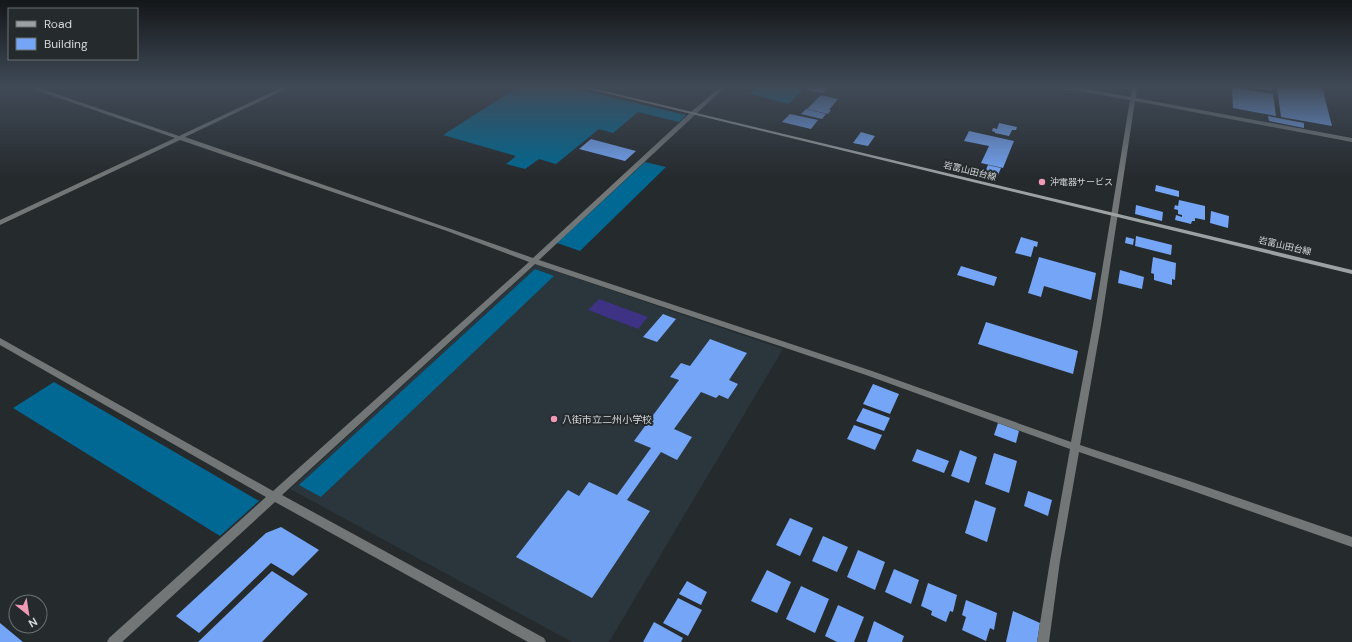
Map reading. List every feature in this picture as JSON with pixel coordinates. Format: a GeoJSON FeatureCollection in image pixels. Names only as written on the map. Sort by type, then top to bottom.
{"type":"FeatureCollection","features":[{"type":"Feature","properties":{"kind":"main road","name":"岩富山田台線"},"geometry":{"type":"LineString","coordinates":[[709,117],[1352,272]]}},
{"type":"Feature","properties":{"kind":"street"},"geometry":{"type":"LineString","coordinates":[[118,117],[449,230],[534,261],[869,373],[1075,447],[1199,488],[1352,542]]}},
{"type":"Feature","properties":{"kind":"street"},"geometry":{"type":"LineString","coordinates":[[0,223],[223,117]]}},
{"type":"Feature","properties":{"kind":"street"},"geometry":{"type":"LineString","coordinates":[[114,642],[534,261],[689,117]]}},
{"type":"Feature","properties":{"kind":"street"},"geometry":{"type":"LineString","coordinates":[[1043,642],[1055,562],[1097,325],[1130,117]]}},
{"type":"Feature","properties":{"kind":"street"},"geometry":{"type":"LineString","coordinates":[[1229,117],[1352,140]]}},
{"type":"Feature","properties":{"kind":"street"},"geometry":{"type":"LineString","coordinates":[[0,341],[274,496],[540,642]]}},
{"type":"Feature","properties":{"kind":"shaded area"},"geometry":{"type":"Polygon","coordinates":[[[471,117],[632,117],[613,133],[599,129],[556,164],[539,159],[525,169],[506,164],[516,156],[443,135],[471,117]]]}},
{"type":"Feature","properties":{"kind":"shaded area"},"geometry":{"type":"Polygon","coordinates":[[[658,117],[684,117],[679,122],[658,117]]]}},
{"type":"Feature","properties":{"kind":"shaded area"},"geometry":{"type":"Polygon","coordinates":[[[645,162],[666,167],[580,251],[557,243],[645,162]]]}},
{"type":"Feature","properties":{"kind":"shaded area","name":"八街市立二州小学校"},"geometry":{"type":"Polygon","coordinates":[[[535,264],[783,349],[609,642],[572,642],[290,489],[535,264]]]}},
{"type":"Feature","properties":{"kind":"shaded area"},"geometry":{"type":"Polygon","coordinates":[[[535,269],[554,276],[321,497],[299,485],[535,269]]]}},
{"type":"Feature","properties":{"kind":"shaded area"},"geometry":{"type":"Polygon","coordinates":[[[599,299],[648,317],[638,329],[588,310],[599,299]]]}},
{"type":"Feature","properties":{"kind":"shaded area"},"geometry":{"type":"Polygon","coordinates":[[[54,382],[259,501],[220,536],[13,408],[54,382]]]}},
{"type":"Feature","properties":{"kind":"building"},"geometry":{"type":"Polygon","coordinates":[[[787,117],[804,117],[818,120],[811,129],[782,122],[787,117]]]}},
{"type":"Feature","properties":{"kind":"building"},"geometry":{"type":"Polygon","coordinates":[[[813,117],[824,117],[822,119],[813,117]]]}},
{"type":"Feature","properties":{"kind":"building"},"geometry":{"type":"Polygon","coordinates":[[[1268,117],[1273,117],[1304,123],[1304,128],[1269,121],[1268,117]]]}},
{"type":"Feature","properties":{"kind":"building"},"geometry":{"type":"Polygon","coordinates":[[[1281,117],[1330,117],[1332,126],[1281,117]]]}},
{"type":"Feature","properties":{"kind":"building"},"geometry":{"type":"Polygon","coordinates":[[[999,123],[1017,127],[1016,130],[1012,130],[1009,136],[995,133],[992,131],[993,128],[997,129],[999,123]]]}},
{"type":"Feature","properties":{"kind":"building"},"geometry":{"type":"Polygon","coordinates":[[[969,131],[1014,141],[1003,168],[981,163],[989,146],[964,141],[969,131]]]}},
{"type":"Feature","properties":{"kind":"building"},"geometry":{"type":"Polygon","coordinates":[[[861,132],[875,136],[868,146],[853,143],[861,132]]]}},
{"type":"Feature","properties":{"kind":"building"},"geometry":{"type":"Polygon","coordinates":[[[591,139],[636,151],[625,161],[579,149],[591,139]]]}},
{"type":"Feature","properties":{"kind":"building"},"geometry":{"type":"Polygon","coordinates":[[[988,165],[1001,168],[998,175],[985,172],[988,165]]]}},
{"type":"Feature","properties":{"kind":"building"},"geometry":{"type":"Polygon","coordinates":[[[1156,185],[1179,191],[1179,197],[1155,191],[1156,185]]]}},
{"type":"Feature","properties":{"kind":"building"},"geometry":{"type":"Polygon","coordinates":[[[1179,200],[1205,206],[1205,220],[1195,218],[1195,221],[1192,221],[1191,224],[1175,220],[1176,215],[1182,217],[1182,215],[1178,214],[1178,210],[1174,209],[1175,205],[1178,206],[1179,200]]]}},
{"type":"Feature","properties":{"kind":"building"},"geometry":{"type":"Polygon","coordinates":[[[1136,205],[1163,212],[1162,221],[1135,214],[1136,205]]]}},
{"type":"Feature","properties":{"kind":"building"},"geometry":{"type":"Polygon","coordinates":[[[1211,211],[1229,216],[1228,228],[1210,223],[1211,211]]]}},
{"type":"Feature","properties":{"kind":"building"},"geometry":{"type":"Polygon","coordinates":[[[1136,236],[1172,245],[1171,255],[1135,246],[1136,236]]]}},
{"type":"Feature","properties":{"kind":"building"},"geometry":{"type":"Polygon","coordinates":[[[1021,237],[1038,242],[1037,247],[1034,246],[1031,257],[1015,253],[1021,237]]]}},
{"type":"Feature","properties":{"kind":"building"},"geometry":{"type":"Polygon","coordinates":[[[1126,237],[1134,239],[1133,245],[1125,243],[1126,237]]]}},
{"type":"Feature","properties":{"kind":"building"},"geometry":{"type":"Polygon","coordinates":[[[1039,257],[1096,273],[1091,300],[1044,286],[1041,297],[1028,293],[1039,257]]]}},
{"type":"Feature","properties":{"kind":"building"},"geometry":{"type":"Polygon","coordinates":[[[1153,257],[1176,263],[1175,280],[1172,279],[1172,285],[1154,280],[1154,274],[1151,273],[1153,257]]]}},
{"type":"Feature","properties":{"kind":"building"},"geometry":{"type":"Polygon","coordinates":[[[961,266],[997,277],[994,286],[957,275],[961,266]]]}},
{"type":"Feature","properties":{"kind":"building"},"geometry":{"type":"Polygon","coordinates":[[[1120,270],[1144,277],[1142,289],[1118,283],[1120,270]]]}},
{"type":"Feature","properties":{"kind":"building"},"geometry":{"type":"Polygon","coordinates":[[[663,314],[676,319],[657,342],[643,337],[663,314]]]}},
{"type":"Feature","properties":{"kind":"building"},"geometry":{"type":"Polygon","coordinates":[[[986,322],[1078,351],[1073,374],[978,344],[986,322]]]}},
{"type":"Feature","properties":{"kind":"building"},"geometry":{"type":"Polygon","coordinates":[[[710,339],[747,353],[729,380],[738,384],[728,399],[719,395],[716,398],[701,392],[674,429],[692,437],[677,460],[661,452],[627,500],[650,511],[592,598],[516,557],[568,490],[579,496],[589,482],[617,495],[651,448],[634,441],[679,380],[670,377],[681,363],[690,366],[710,339]]]}},
{"type":"Feature","properties":{"kind":"building"},"geometry":{"type":"Polygon","coordinates":[[[873,384],[899,394],[890,414],[863,404],[873,384]]]}},
{"type":"Feature","properties":{"kind":"building"},"geometry":{"type":"Polygon","coordinates":[[[863,408],[890,418],[884,431],[856,421],[863,408]]]}},
{"type":"Feature","properties":{"kind":"building"},"geometry":{"type":"Polygon","coordinates":[[[998,423],[1019,431],[1016,443],[994,435],[998,423]]]}},
{"type":"Feature","properties":{"kind":"building"},"geometry":{"type":"Polygon","coordinates":[[[854,425],[882,435],[875,450],[847,439],[854,425]]]}},
{"type":"Feature","properties":{"kind":"building"},"geometry":{"type":"Polygon","coordinates":[[[917,449],[949,461],[944,473],[912,461],[917,449]]]}},
{"type":"Feature","properties":{"kind":"building"},"geometry":{"type":"Polygon","coordinates":[[[960,450],[977,457],[969,483],[951,476],[960,450]]]}},
{"type":"Feature","properties":{"kind":"building"},"geometry":{"type":"Polygon","coordinates":[[[994,453],[1017,461],[1009,493],[985,484],[994,453]]]}},
{"type":"Feature","properties":{"kind":"building"},"geometry":{"type":"Polygon","coordinates":[[[1028,491],[1052,500],[1048,516],[1024,506],[1028,491]]]}},
{"type":"Feature","properties":{"kind":"building"},"geometry":{"type":"Polygon","coordinates":[[[975,500],[996,508],[987,542],[965,533],[975,500]]]}},
{"type":"Feature","properties":{"kind":"building"},"geometry":{"type":"Polygon","coordinates":[[[790,518],[813,528],[800,556],[776,545],[790,518]]]}},
{"type":"Feature","properties":{"kind":"building"},"geometry":{"type":"Polygon","coordinates":[[[281,527],[319,550],[293,576],[271,563],[199,633],[176,616],[266,533],[281,527]]]}},
{"type":"Feature","properties":{"kind":"building"},"geometry":{"type":"Polygon","coordinates":[[[823,536],[848,547],[837,572],[812,561],[823,536]]]}},
{"type":"Feature","properties":{"kind":"building"},"geometry":{"type":"Polygon","coordinates":[[[858,550],[885,562],[875,590],[847,577],[858,550]]]}},
{"type":"Feature","properties":{"kind":"building"},"geometry":{"type":"Polygon","coordinates":[[[894,569],[919,580],[911,604],[885,592],[894,569]]]}},
{"type":"Feature","properties":{"kind":"building"},"geometry":{"type":"Polygon","coordinates":[[[767,570],[791,582],[777,613],[751,601],[767,570]]]}},
{"type":"Feature","properties":{"kind":"building"},"geometry":{"type":"Polygon","coordinates":[[[272,571],[308,594],[262,642],[198,642],[272,571]]]}},
{"type":"Feature","properties":{"kind":"building"},"geometry":{"type":"Polygon","coordinates":[[[687,581],[707,592],[701,605],[679,594],[687,581]]]}},
{"type":"Feature","properties":{"kind":"building"},"geometry":{"type":"Polygon","coordinates":[[[928,583],[957,595],[953,612],[950,611],[946,622],[931,615],[932,611],[921,606],[928,583]]]}},
{"type":"Feature","properties":{"kind":"building"},"geometry":{"type":"Polygon","coordinates":[[[801,586],[829,599],[815,633],[786,619],[801,586]]]}},
{"type":"Feature","properties":{"kind":"building"},"geometry":{"type":"Polygon","coordinates":[[[678,598],[702,610],[688,636],[663,623],[678,598]]]}},
{"type":"Feature","properties":{"kind":"building"},"geometry":{"type":"Polygon","coordinates":[[[966,600],[997,613],[994,630],[990,628],[986,641],[962,630],[966,617],[962,615],[966,600]]]}},
{"type":"Feature","properties":{"kind":"building"},"geometry":{"type":"Polygon","coordinates":[[[838,605],[864,617],[854,642],[837,642],[825,636],[838,605]]]}},
{"type":"Feature","properties":{"kind":"building"},"geometry":{"type":"Polygon","coordinates":[[[1013,611],[1040,623],[1037,642],[1006,642],[1013,611]]]}},
{"type":"Feature","properties":{"kind":"building"},"geometry":{"type":"Polygon","coordinates":[[[874,621],[904,636],[902,642],[867,642],[874,621]]]}},
{"type":"Feature","properties":{"kind":"building"},"geometry":{"type":"Polygon","coordinates":[[[654,622],[683,638],[681,642],[643,642],[654,622]]]}},
{"type":"Feature","properties":{"kind":"building"},"geometry":{"type":"Polygon","coordinates":[[[0,623],[8,630],[8,634],[13,634],[23,642],[0,642],[0,623]]]}},
{"type":"Feature","properties":{"kind":"place","name":"沖電器サービス"},"geometry":{"type":"Point","coordinates":[1042,182]}},
{"type":"Feature","properties":{"kind":"place","name":"八街市立二州小学校"},"geometry":{"type":"Point","coordinates":[554,419]}}]}
